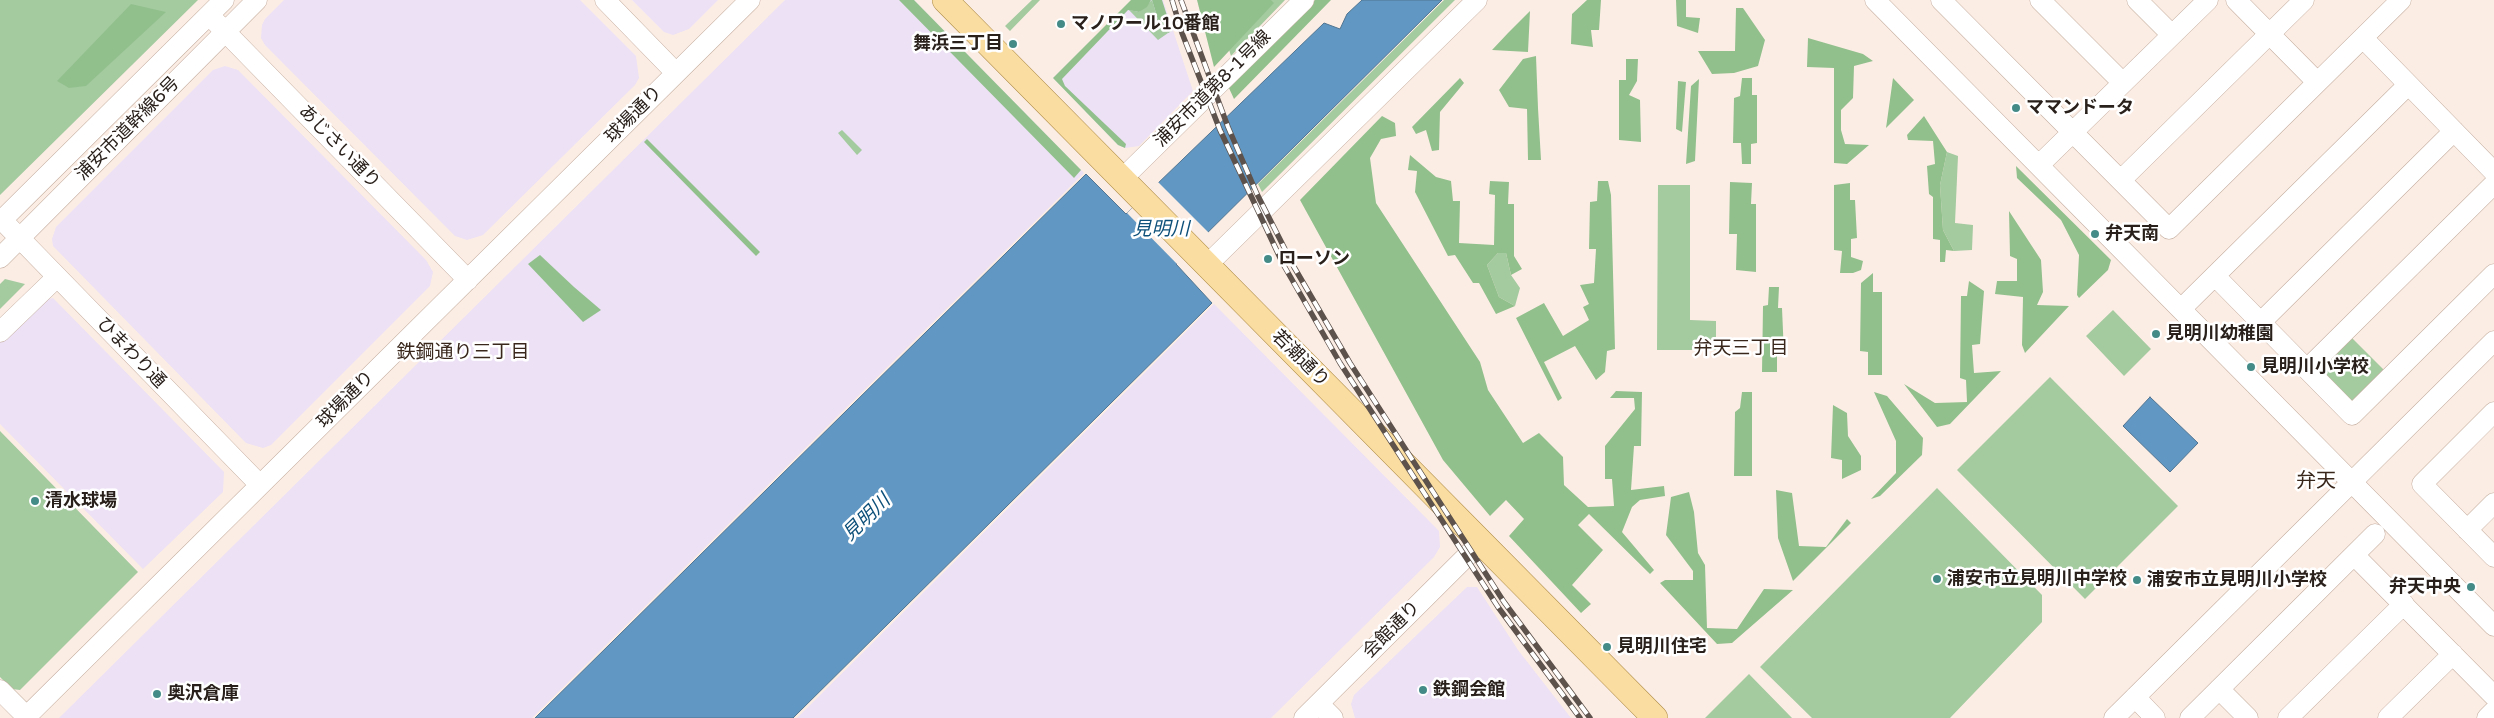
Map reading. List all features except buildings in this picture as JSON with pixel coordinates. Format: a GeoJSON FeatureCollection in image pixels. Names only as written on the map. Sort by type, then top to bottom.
{"type":"FeatureCollection","features":[{"type":"Feature","properties":{"kind":"main road","name":"若潮通り"},"geometry":{"type":"LineString","coordinates":[[945,0],[1655,718]]}},
{"type":"Feature","properties":{"kind":"street","name":"浦安市道幹線6号"},"geometry":{"type":"LineString","coordinates":[[1,221],[224,0]]}},
{"type":"Feature","properties":{"kind":"street","name":"浦安市道幹線6号"},"geometry":{"type":"LineString","coordinates":[[0,258],[257,0]]}},
{"type":"Feature","properties":{"kind":"street"},"geometry":{"type":"LineString","coordinates":[[605,0],[676,73]]}},
{"type":"Feature","properties":{"kind":"street","name":"球場通り"},"geometry":{"type":"LineString","coordinates":[[27,717],[750,0]]}},
{"type":"Feature","properties":{"kind":"street","name":"浦安市道第8-1号線"},"geometry":{"type":"LineString","coordinates":[[1122,179],[1304,0]]}},
{"type":"Feature","properties":{"kind":"street"},"geometry":{"type":"LineString","coordinates":[[1201,258],[1477,0]]}},
{"type":"Feature","properties":{"kind":"street"},"geometry":{"type":"LineString","coordinates":[[1875,0],[2182,308],[2494,626]]}},
{"type":"Feature","properties":{"kind":"street"},"geometry":{"type":"LineString","coordinates":[[1941,0],[2169,229],[2401,0]]}},
{"type":"Feature","properties":{"kind":"street"},"geometry":{"type":"LineString","coordinates":[[2040,0],[2123,84]]}},
{"type":"Feature","properties":{"kind":"street"},"geometry":{"type":"LineString","coordinates":[[2137,0],[2172,35]]}},
{"type":"Feature","properties":{"kind":"street"},"geometry":{"type":"LineString","coordinates":[[2039,165],[2208,0]]}},
{"type":"Feature","properties":{"kind":"street"},"geometry":{"type":"LineString","coordinates":[[2236,0],[2317,82]]}},
{"type":"Feature","properties":{"kind":"street"},"geometry":{"type":"LineString","coordinates":[[2121,180],[2304,0]]}},
{"type":"Feature","properties":{"kind":"street","name":"あじさい通り"},"geometry":{"type":"LineString","coordinates":[[209,15],[468,280]]}},
{"type":"Feature","properties":{"kind":"street"},"geometry":{"type":"LineString","coordinates":[[2363,38],[2494,172]]}},
{"type":"Feature","properties":{"kind":"street"},"geometry":{"type":"LineString","coordinates":[[2182,308],[2408,85]]}},
{"type":"Feature","properties":{"kind":"street"},"geometry":{"type":"LineString","coordinates":[[2260,322],[2454,131]]}},
{"type":"Feature","properties":{"kind":"street"},"geometry":{"type":"LineString","coordinates":[[2307,369],[2494,184]]}},
{"type":"Feature","properties":{"kind":"street","name":"ひまわり通"},"geometry":{"type":"LineString","coordinates":[[1,221],[260,485]]}},
{"type":"Feature","properties":{"kind":"street"},"geometry":{"type":"LineString","coordinates":[[2215,276],[2352,415],[2494,274]]}},
{"type":"Feature","properties":{"kind":"street"},"geometry":{"type":"LineString","coordinates":[[0,332],[57,277]]}},
{"type":"Feature","properties":{"kind":"street"},"geometry":{"type":"LineString","coordinates":[[2114,718],[2494,341]]}},
{"type":"Feature","properties":{"kind":"street"},"geometry":{"type":"LineString","coordinates":[[2494,412],[2422,484],[2494,557]]}},
{"type":"Feature","properties":{"kind":"street"},"geometry":{"type":"LineString","coordinates":[[2468,530],[2494,503]]}},
{"type":"Feature","properties":{"kind":"street"},"geometry":{"type":"LineString","coordinates":[[2190,718],[2375,534]]}},
{"type":"Feature","properties":{"kind":"street","name":"会館通り"},"geometry":{"type":"LineString","coordinates":[[1304,718],[1326,711],[1481,542]]}},
{"type":"Feature","properties":{"kind":"street"},"geometry":{"type":"LineString","coordinates":[[2354,555],[2494,696]]}},
{"type":"Feature","properties":{"kind":"street"},"geometry":{"type":"LineString","coordinates":[[2288,718],[2404,604]]}},
{"type":"Feature","properties":{"kind":"street"},"geometry":{"type":"LineString","coordinates":[[2388,718],[2453,654]]}},
{"type":"Feature","properties":{"kind":"street"},"geometry":{"type":"LineString","coordinates":[[2219,689],[2248,718]]}},
{"type":"Feature","properties":{"kind":"street"},"geometry":{"type":"LineString","coordinates":[[0,690],[27,717]]}},
{"type":"Feature","properties":{"kind":"street"},"geometry":{"type":"LineString","coordinates":[[2135,697],[2155,718]]}},
{"type":"Feature","properties":{"kind":"street"},"geometry":{"type":"LineString","coordinates":[[2487,718],[2494,711]]}},
{"type":"Feature","properties":{"kind":"shaded area"},"geometry":{"type":"Polygon","coordinates":[[[284,0],[580,0],[636,56],[639,78],[635,85],[483,235],[467,240],[455,236],[265,45],[261,38],[262,25],[265,19],[284,0]]]}},
{"type":"Feature","properties":{"kind":"shaded area"},"geometry":{"type":"Polygon","coordinates":[[[632,0],[718,0],[689,29],[673,35],[664,32],[632,0]]]}},
{"type":"Feature","properties":{"kind":"shaded area"},"geometry":{"type":"Polygon","coordinates":[[[785,0],[914,0],[1084,173],[532,718],[59,718],[785,0]]]}},
{"type":"Feature","properties":{"kind":"shaded area"},"geometry":{"type":"Polygon","coordinates":[[[1132,0],[1163,0],[1193,91],[1139,146],[1125,148],[1118,145],[1053,78],[1132,0]]]}},
{"type":"Feature","properties":{"kind":"shaded area"},"geometry":{"type":"Polygon","coordinates":[[[225,66],[238,70],[426,260],[433,272],[430,286],[271,445],[263,448],[246,443],[53,246],[52,239],[56,227],[213,70],[225,66]]]}},
{"type":"Feature","properties":{"kind":"shaded area"},"geometry":{"type":"Polygon","coordinates":[[[53,298],[224,472],[223,492],[143,569],[0,424],[0,338],[38,302],[53,298]]]}},
{"type":"Feature","properties":{"kind":"shaded area"},"geometry":{"type":"Polygon","coordinates":[[[1214,304],[1439,531],[1440,547],[1434,557],[1271,718],[797,718],[1214,304]]]}},
{"type":"Feature","properties":{"kind":"shaded area"},"geometry":{"type":"Polygon","coordinates":[[[1467,587],[1477,587],[1518,650],[1571,718],[1355,718],[1351,704],[1354,695],[1467,587]]]}},
{"type":"Feature","properties":{"kind":"green space"},"geometry":{"type":"Polygon","coordinates":[[[0,0],[198,0],[0,195],[0,0]]]}},
{"type":"Feature","properties":{"kind":"green space"},"geometry":{"type":"Polygon","coordinates":[[[899,0],[914,0],[1081,170],[1074,178],[899,0]]]}},
{"type":"Feature","properties":{"kind":"green space"},"geometry":{"type":"Polygon","coordinates":[[[1032,0],[1040,0],[1010,31],[1005,26],[1032,0]]]}},
{"type":"Feature","properties":{"kind":"green space"},"geometry":{"type":"Polygon","coordinates":[[[1131,0],[1151,0],[1147,7],[1139,12],[1128,10],[1062,79],[1065,86],[1126,144],[1125,148],[1118,145],[1053,78],[1131,0]]]}},
{"type":"Feature","properties":{"kind":"green space"},"geometry":{"type":"Polygon","coordinates":[[[1152,0],[1159,23],[1168,33],[1158,40],[1129,10],[1139,12],[1152,0]]]}},
{"type":"Feature","properties":{"kind":"green space"},"geometry":{"type":"Polygon","coordinates":[[[1152,0],[1162,0],[1172,31],[1168,33],[1159,23],[1152,0]]]}},
{"type":"Feature","properties":{"kind":"green space"},"geometry":{"type":"Polygon","coordinates":[[[1197,0],[1271,0],[1274,3],[1214,67],[1197,0]]]}},
{"type":"Feature","properties":{"kind":"green space"},"geometry":{"type":"Polygon","coordinates":[[[1213,0],[1285,0],[1231,56],[1213,0]]]}},
{"type":"Feature","properties":{"kind":"green space"},"geometry":{"type":"Polygon","coordinates":[[[1315,0],[1331,0],[1234,99],[1228,86],[1315,0]]]}},
{"type":"Feature","properties":{"kind":"green space"},"geometry":{"type":"Polygon","coordinates":[[[1444,0],[1455,0],[1262,192],[1258,184],[1444,0]]]}},
{"type":"Feature","properties":{"kind":"green space"},"geometry":{"type":"Polygon","coordinates":[[[1587,0],[1601,0],[1599,30],[1591,30],[1593,47],[1571,44],[1572,14],[1587,0]]]}},
{"type":"Feature","properties":{"kind":"green space"},"geometry":{"type":"Polygon","coordinates":[[[1676,0],[1686,0],[1686,17],[1700,18],[1698,33],[1677,26],[1676,0]]]}},
{"type":"Feature","properties":{"kind":"green space"},"geometry":{"type":"Polygon","coordinates":[[[131,4],[166,12],[86,86],[69,88],[57,81],[131,4]]]}},
{"type":"Feature","properties":{"kind":"green space"},"geometry":{"type":"Polygon","coordinates":[[[1736,8],[1743,8],[1765,40],[1758,66],[1734,73],[1712,74],[1698,51],[1735,51],[1736,8]]]}},
{"type":"Feature","properties":{"kind":"green space"},"geometry":{"type":"Polygon","coordinates":[[[1530,11],[1528,52],[1492,50],[1508,33],[1530,11]]]}},
{"type":"Feature","properties":{"kind":"green space"},"geometry":{"type":"Polygon","coordinates":[[[1808,38],[1863,54],[1873,61],[1854,66],[1853,98],[1841,110],[1841,130],[1845,144],[1869,145],[1847,164],[1834,163],[1834,68],[1807,67],[1808,38]]]}},
{"type":"Feature","properties":{"kind":"green space"},"geometry":{"type":"Polygon","coordinates":[[[1536,56],[1541,160],[1528,160],[1527,109],[1509,107],[1499,90],[1523,59],[1536,56]]]}},
{"type":"Feature","properties":{"kind":"green space"},"geometry":{"type":"Polygon","coordinates":[[[1626,59],[1638,59],[1637,81],[1629,95],[1640,100],[1641,142],[1619,140],[1619,80],[1626,80],[1626,59]]]}},
{"type":"Feature","properties":{"kind":"green space"},"geometry":{"type":"Polygon","coordinates":[[[1460,78],[1464,83],[1440,112],[1439,150],[1432,151],[1426,130],[1416,134],[1412,127],[1460,78]]]}},
{"type":"Feature","properties":{"kind":"green space"},"geometry":{"type":"Polygon","coordinates":[[[1742,78],[1752,78],[1752,95],[1757,95],[1757,143],[1751,144],[1751,164],[1742,164],[1741,143],[1733,143],[1734,98],[1740,96],[1742,78]]]}},
{"type":"Feature","properties":{"kind":"green space"},"geometry":{"type":"Polygon","coordinates":[[[1893,78],[1914,100],[1886,128],[1893,78]]]}},
{"type":"Feature","properties":{"kind":"green space"},"geometry":{"type":"Polygon","coordinates":[[[1699,79],[1695,161],[1686,164],[1691,86],[1699,79]]]}},
{"type":"Feature","properties":{"kind":"green space"},"geometry":{"type":"Polygon","coordinates":[[[1678,81],[1686,82],[1682,132],[1676,129],[1678,81]]]}},
{"type":"Feature","properties":{"kind":"green space"},"geometry":{"type":"Polygon","coordinates":[[[1382,116],[1395,123],[1396,136],[1381,139],[1370,158],[1376,203],[1480,362],[1488,390],[1523,443],[1539,433],[1563,457],[1564,485],[1588,507],[1614,506],[1612,479],[1605,479],[1605,446],[1635,409],[1634,398],[1610,398],[1616,391],[1642,392],[1641,446],[1634,446],[1631,490],[1664,486],[1665,496],[1640,500],[1632,507],[1622,532],[1654,570],[1650,574],[1589,514],[1578,525],[1603,550],[1572,585],[1591,604],[1581,613],[1509,536],[1524,519],[1506,500],[1490,516],[1443,460],[1300,200],[1382,116]]]}},
{"type":"Feature","properties":{"kind":"green space"},"geometry":{"type":"Polygon","coordinates":[[[1924,116],[1947,152],[1940,185],[1943,230],[1954,251],[1946,250],[1945,262],[1940,262],[1940,240],[1933,239],[1933,197],[1929,194],[1927,166],[1935,164],[1933,141],[1908,140],[1907,135],[1924,116]]]}},
{"type":"Feature","properties":{"kind":"green space"},"geometry":{"type":"Polygon","coordinates":[[[842,130],[862,150],[857,155],[838,133],[842,130]]]}},
{"type":"Feature","properties":{"kind":"green space"},"geometry":{"type":"Polygon","coordinates":[[[647,139],[760,252],[756,256],[644,142],[647,139]]]}},
{"type":"Feature","properties":{"kind":"green space"},"geometry":{"type":"Polygon","coordinates":[[[1947,152],[1958,156],[1955,223],[1973,225],[1972,250],[1954,251],[1943,230],[1940,185],[1947,152]]]}},
{"type":"Feature","properties":{"kind":"green space"},"geometry":{"type":"Polygon","coordinates":[[[1410,155],[1436,177],[1451,181],[1453,201],[1460,201],[1459,243],[1494,245],[1495,195],[1489,194],[1490,181],[1509,182],[1508,204],[1514,204],[1514,256],[1522,269],[1511,275],[1506,253],[1498,253],[1487,265],[1499,297],[1515,306],[1496,314],[1479,283],[1473,283],[1455,255],[1448,256],[1415,192],[1417,171],[1408,170],[1410,155]]]}},
{"type":"Feature","properties":{"kind":"green space"},"geometry":{"type":"Polygon","coordinates":[[[2016,166],[2111,260],[2108,270],[2079,298],[2077,295],[2079,255],[2061,220],[2017,178],[2016,166]]]}},
{"type":"Feature","properties":{"kind":"green space"},"geometry":{"type":"Polygon","coordinates":[[[1598,181],[1608,181],[1611,195],[1615,349],[1607,351],[1605,372],[1596,380],[1575,346],[1544,362],[1562,398],[1558,401],[1516,318],[1544,303],[1563,336],[1589,320],[1583,307],[1589,304],[1580,285],[1594,283],[1596,249],[1589,249],[1590,202],[1597,201],[1598,181]]]}},
{"type":"Feature","properties":{"kind":"green space"},"geometry":{"type":"Polygon","coordinates":[[[1730,182],[1752,183],[1751,204],[1756,204],[1756,272],[1736,270],[1737,234],[1729,234],[1730,182]]]}},
{"type":"Feature","properties":{"kind":"green space"},"geometry":{"type":"Polygon","coordinates":[[[1850,183],[1850,200],[1855,200],[1857,238],[1851,239],[1851,257],[1863,261],[1861,270],[1853,273],[1840,273],[1842,251],[1834,250],[1834,185],[1850,183]]]}},
{"type":"Feature","properties":{"kind":"green space"},"geometry":{"type":"Polygon","coordinates":[[[1658,185],[1690,185],[1690,320],[1716,321],[1716,350],[1657,350],[1658,185]]]}},
{"type":"Feature","properties":{"kind":"green space"},"geometry":{"type":"Polygon","coordinates":[[[2009,211],[2041,260],[2043,292],[2037,305],[2069,306],[2025,353],[2022,345],[2023,297],[1995,294],[1997,281],[2017,281],[2017,259],[2010,256],[2009,211]]]}},
{"type":"Feature","properties":{"kind":"green space"},"geometry":{"type":"Polygon","coordinates":[[[1498,253],[1506,253],[1511,275],[1520,288],[1515,306],[1499,297],[1487,265],[1498,253]]]}},
{"type":"Feature","properties":{"kind":"green space"},"geometry":{"type":"Polygon","coordinates":[[[540,255],[601,310],[583,322],[528,264],[540,255]]]}},
{"type":"Feature","properties":{"kind":"green space"},"geometry":{"type":"Polygon","coordinates":[[[1873,273],[1873,292],[1882,292],[1882,375],[1868,375],[1868,352],[1860,351],[1861,283],[1873,273]]]}},
{"type":"Feature","properties":{"kind":"green space"},"geometry":{"type":"Polygon","coordinates":[[[5,279],[25,284],[0,309],[0,284],[5,279]]]}},
{"type":"Feature","properties":{"kind":"green space"},"geometry":{"type":"Polygon","coordinates":[[[1969,281],[1984,291],[1980,344],[1972,345],[1974,373],[2001,371],[1950,424],[1937,427],[1904,384],[1935,403],[1967,402],[1966,380],[1960,378],[1961,296],[1967,296],[1969,281]]]}},
{"type":"Feature","properties":{"kind":"green space"},"geometry":{"type":"Polygon","coordinates":[[[1769,287],[1779,287],[1778,308],[1782,308],[1784,354],[1777,354],[1777,372],[1762,372],[1763,306],[1768,305],[1769,287]]]}},
{"type":"Feature","properties":{"kind":"green space"},"geometry":{"type":"Polygon","coordinates":[[[2113,310],[2151,349],[2124,376],[2086,336],[2113,310]]]}},
{"type":"Feature","properties":{"kind":"green space"},"geometry":{"type":"Polygon","coordinates":[[[2351,337],[2387,373],[2354,406],[2319,370],[2351,337]]]}},
{"type":"Feature","properties":{"kind":"green space"},"geometry":{"type":"Polygon","coordinates":[[[2050,377],[2178,506],[2085,599],[1957,470],[2050,377]]]}},
{"type":"Feature","properties":{"kind":"green space"},"geometry":{"type":"Polygon","coordinates":[[[1742,392],[1752,392],[1752,476],[1734,476],[1735,412],[1740,408],[1742,392]]]}},
{"type":"Feature","properties":{"kind":"green space"},"geometry":{"type":"Polygon","coordinates":[[[1874,392],[1887,396],[1923,438],[1922,455],[1880,496],[1871,499],[1896,473],[1896,441],[1874,392]]]}},
{"type":"Feature","properties":{"kind":"green space"},"geometry":{"type":"Polygon","coordinates":[[[1833,405],[1847,413],[1848,436],[1861,456],[1861,470],[1842,479],[1842,460],[1831,458],[1833,405]]]}},
{"type":"Feature","properties":{"kind":"green space","name":"清水球場"},"geometry":{"type":"Polygon","coordinates":[[[0,431],[138,572],[20,690],[12,689],[0,677],[0,431]]]}},
{"type":"Feature","properties":{"kind":"green space","name":"浦安市立見明川中学校"},"geometry":{"type":"Polygon","coordinates":[[[1937,488],[2042,595],[2042,622],[1950,718],[1812,718],[1760,667],[1937,488]]]}},
{"type":"Feature","properties":{"kind":"green space"},"geometry":{"type":"Polygon","coordinates":[[[1776,490],[1792,493],[1799,546],[1826,547],[1847,519],[1851,523],[1793,581],[1778,538],[1776,490]]]}},
{"type":"Feature","properties":{"kind":"green space"},"geometry":{"type":"Polygon","coordinates":[[[1689,492],[1694,512],[1698,553],[1705,565],[1707,628],[1737,629],[1764,589],[1793,590],[1732,643],[1717,644],[1660,583],[1665,580],[1693,580],[1693,571],[1666,535],[1671,497],[1689,492]]]}},
{"type":"Feature","properties":{"kind":"green space"},"geometry":{"type":"Polygon","coordinates":[[[1749,674],[1792,718],[1705,718],[1749,674]]]}},
{"type":"Feature","properties":{"kind":"water","name":"見明川"},"geometry":{"type":"Polygon","coordinates":[[[1362,0],[1442,0],[1176,264],[1212,303],[793,718],[535,718],[1086,174],[1126,214],[1324,23],[1340,29],[1347,14],[1362,0]]]}},
{"type":"Feature","properties":{"kind":"water"},"geometry":{"type":"Polygon","coordinates":[[[2150,397],[2198,443],[2170,472],[2123,426],[2150,397]]]}},
{"type":"Feature","properties":{"kind":"pier"},"geometry":{"type":"Polygon","coordinates":[[[1158,182],[1210,234],[1178,265],[1127,213],[1158,182]]]}},
{"type":"Feature","properties":{"kind":"railway"},"geometry":{"type":"LineString","coordinates":[[1172,0],[1182,33],[1220,130],[1283,264],[1340,363],[1498,607],[1580,718]]}},
{"type":"Feature","properties":{"kind":"railway"},"geometry":{"type":"LineString","coordinates":[[1181,0],[1228,127],[1257,194],[1294,267],[1350,363],[1504,602],[1590,718]]}},
{"type":"Feature","properties":{"kind":"place","name":"マノワール10番館"},"geometry":{"type":"Point","coordinates":[1061,24]}},
{"type":"Feature","properties":{"kind":"place","name":"舞浜三丁目"},"geometry":{"type":"Point","coordinates":[1013,44]}},
{"type":"Feature","properties":{"kind":"place","name":"ママンドータ"},"geometry":{"type":"Point","coordinates":[2016,108]}},
{"type":"Feature","properties":{"kind":"place","name":"弁天南"},"geometry":{"type":"Point","coordinates":[2095,234]}},
{"type":"Feature","properties":{"kind":"place","name":"ローソン"},"geometry":{"type":"Point","coordinates":[1268,259]}},
{"type":"Feature","properties":{"kind":"place","name":"見明川幼稚園"},"geometry":{"type":"Point","coordinates":[2156,334]}},
{"type":"Feature","properties":{"kind":"place","name":"見明川小学校"},"geometry":{"type":"Point","coordinates":[2251,367]}},
{"type":"Feature","properties":{"kind":"place","name":"清水球場"},"geometry":{"type":"Point","coordinates":[35,501]}},
{"type":"Feature","properties":{"kind":"place","name":"浦安市立見明川中学校"},"geometry":{"type":"Point","coordinates":[1937,579]}},
{"type":"Feature","properties":{"kind":"place","name":"浦安市立見明川小学校"},"geometry":{"type":"Point","coordinates":[2137,580]}},
{"type":"Feature","properties":{"kind":"place","name":"弁天中央"},"geometry":{"type":"Point","coordinates":[2471,587]}},
{"type":"Feature","properties":{"kind":"place","name":"見明川住宅"},"geometry":{"type":"Point","coordinates":[1607,647]}},
{"type":"Feature","properties":{"kind":"place","name":"鉄鋼会館"},"geometry":{"type":"Point","coordinates":[1423,690]}},
{"type":"Feature","properties":{"kind":"place","name":"奥沢倉庫"},"geometry":{"type":"Point","coordinates":[157,694]}},
{"type":"Feature","properties":{"kind":"district","name":"弁天三丁目"},"geometry":{"type":"Point","coordinates":[1741,349]}},
{"type":"Feature","properties":{"kind":"district","name":"鉄鋼通り三丁目"},"geometry":{"type":"Point","coordinates":[463,353]}},
{"type":"Feature","properties":{"kind":"district","name":"弁天"},"geometry":{"type":"Point","coordinates":[2316,482]}}]}
